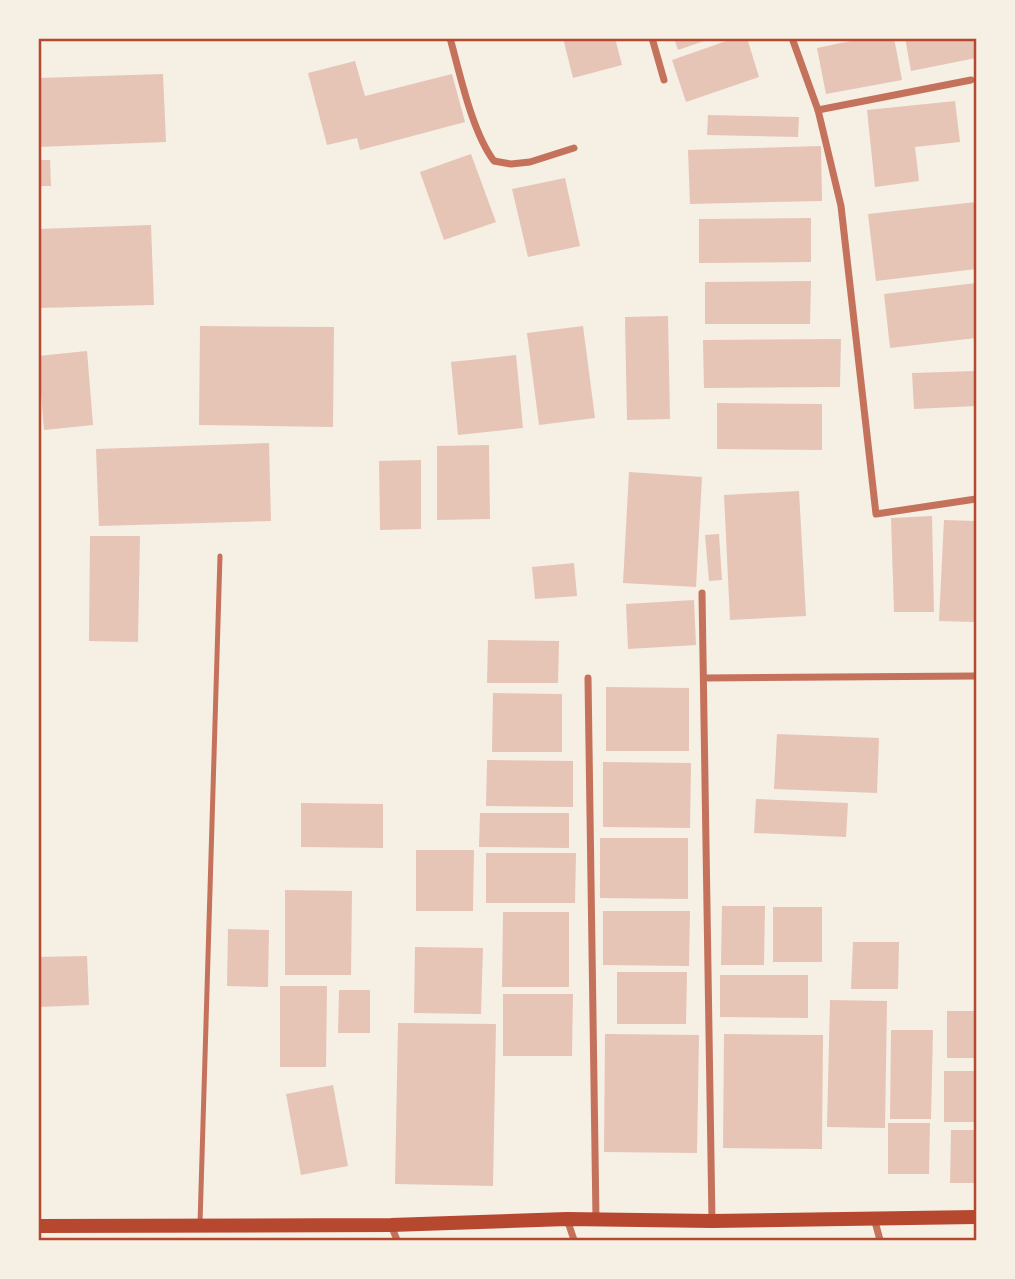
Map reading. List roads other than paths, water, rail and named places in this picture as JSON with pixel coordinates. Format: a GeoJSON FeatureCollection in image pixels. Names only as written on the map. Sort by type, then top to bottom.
{"type":"FeatureCollection","features":[{"type":"Feature","properties":{"kind":"main road"},"geometry":{"type":"LineString","coordinates":[[38,1226],[391,1225],[567,1219],[712,1221],[976,1217]]}},
{"type":"Feature","properties":{"kind":"street"},"geometry":{"type":"LineString","coordinates":[[450,38],[470,108],[487,152],[494,161],[511,164],[530,162],[574,148]]}},
{"type":"Feature","properties":{"kind":"street"},"geometry":{"type":"LineString","coordinates":[[652,38],[664,80]]}},
{"type":"Feature","properties":{"kind":"street"},"geometry":{"type":"LineString","coordinates":[[792,38],[818,110],[841,206],[876,514],[976,499]]}},
{"type":"Feature","properties":{"kind":"street"},"geometry":{"type":"LineString","coordinates":[[818,110],[971,80]]}},
{"type":"Feature","properties":{"kind":"street"},"geometry":{"type":"LineString","coordinates":[[702,593],[712,1221]]}},
{"type":"Feature","properties":{"kind":"street"},"geometry":{"type":"LineString","coordinates":[[704,678],[976,676]]}},
{"type":"Feature","properties":{"kind":"street"},"geometry":{"type":"LineString","coordinates":[[588,678],[596,1219]]}},
{"type":"Feature","properties":{"kind":"street"},"geometry":{"type":"LineString","coordinates":[[874,1217],[880,1241]]}},
{"type":"Feature","properties":{"kind":"street"},"geometry":{"type":"LineString","coordinates":[[567,1219],[574,1241]]}},
{"type":"Feature","properties":{"kind":"street"},"geometry":{"type":"LineString","coordinates":[[391,1225],[397,1241]]}},
{"type":"Feature","properties":{"kind":"lane"},"geometry":{"type":"LineString","coordinates":[[200,1225],[220,556]]}}]}
